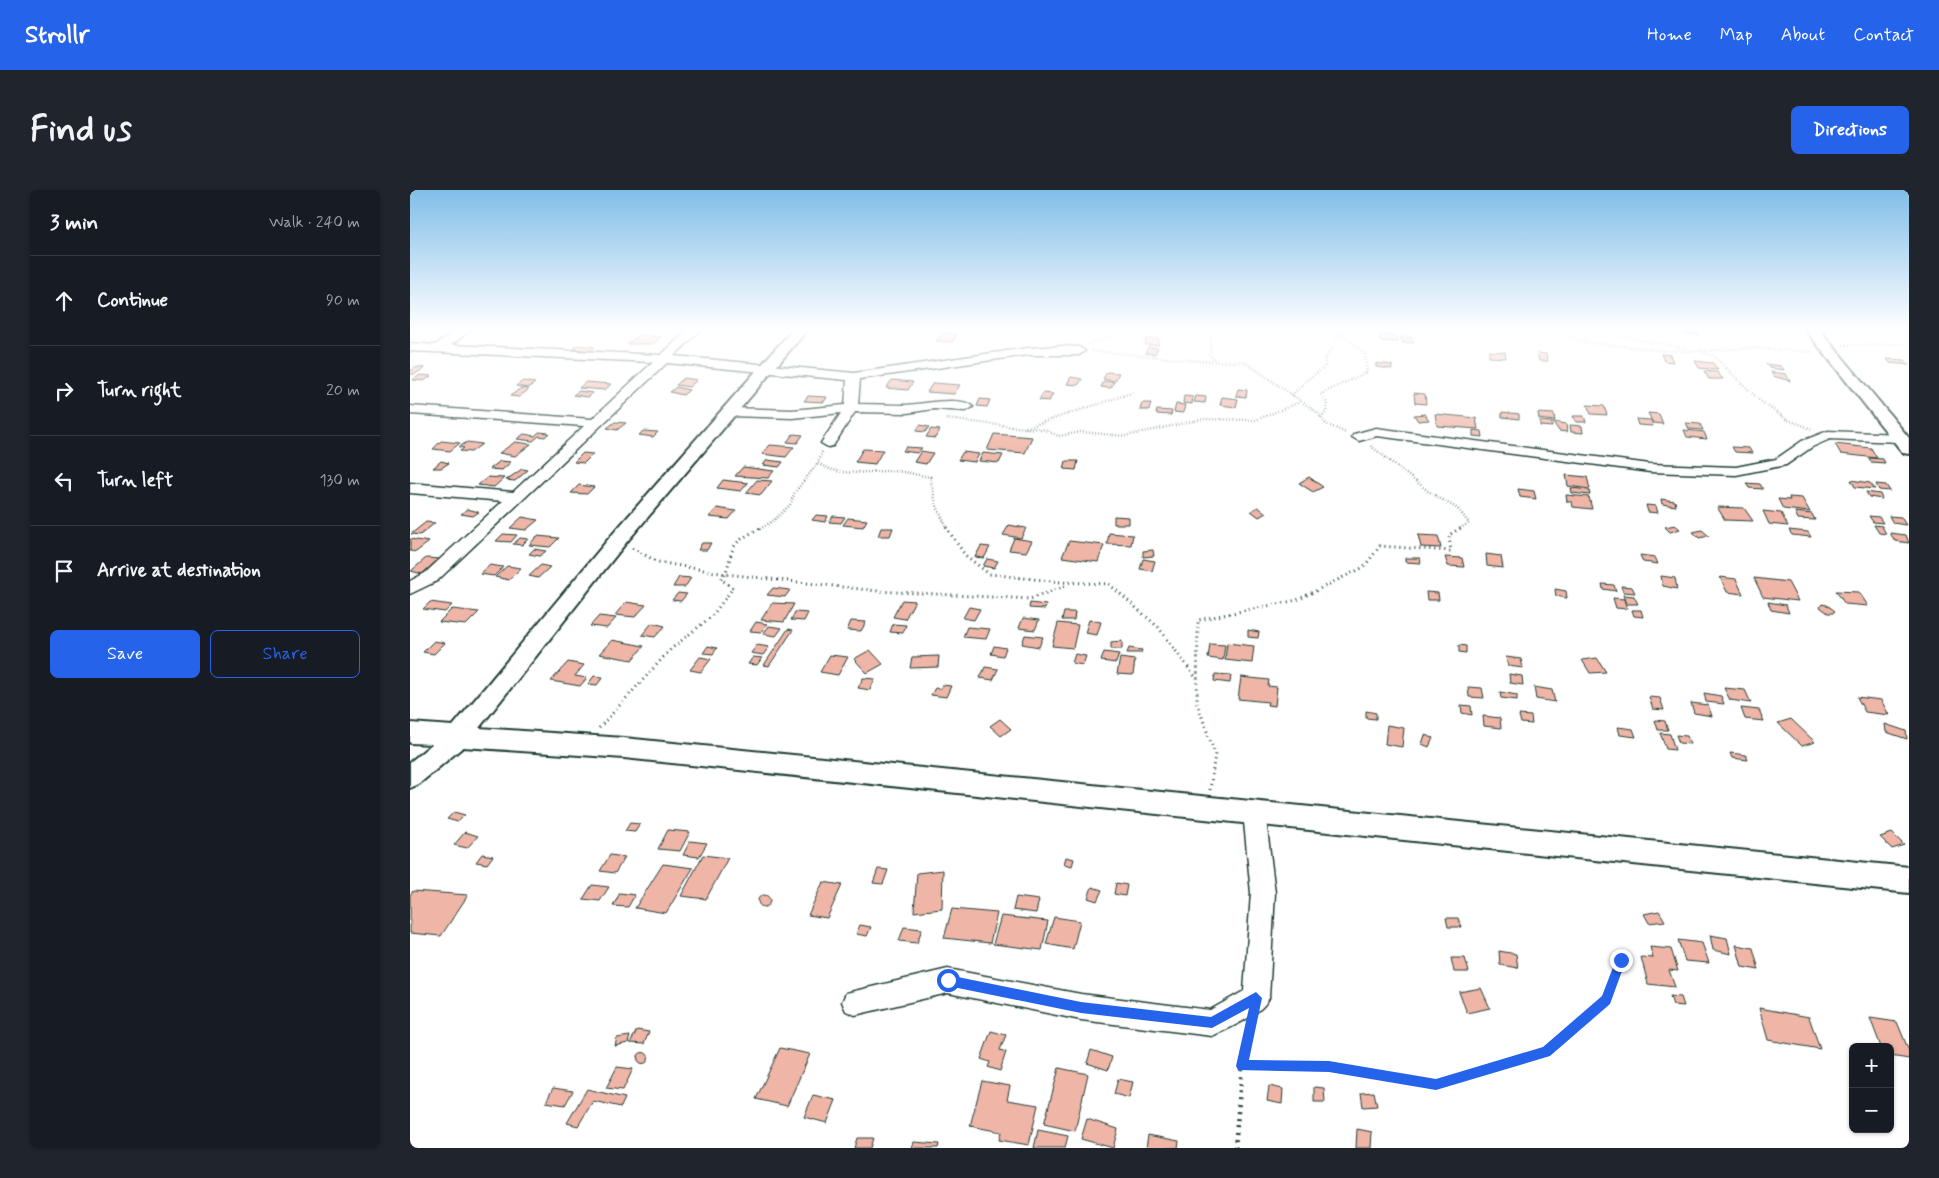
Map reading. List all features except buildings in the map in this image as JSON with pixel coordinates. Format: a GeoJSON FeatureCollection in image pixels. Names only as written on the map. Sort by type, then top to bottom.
{"type":"FeatureCollection","features":[{"type":"Feature","properties":{"kind":"street"},"geometry":{"type":"LineString","coordinates":[[411,586],[431,577],[648,374]]}},
{"type":"Feature","properties":{"kind":"street"},"geometry":{"type":"LineString","coordinates":[[410,778],[458,737],[618,540],[762,374]]}},
{"type":"Feature","properties":{"kind":"street"},"geometry":{"type":"LineString","coordinates":[[812,374],[854,377],[867,374]]}},
{"type":"Feature","properties":{"kind":"street"},"geometry":{"type":"LineString","coordinates":[[1848,374],[1904,444]]}},
{"type":"Feature","properties":{"kind":"street"},"geometry":{"type":"LineString","coordinates":[[828,443],[851,408],[854,377]]}},
{"type":"Feature","properties":{"kind":"street"},"geometry":{"type":"LineString","coordinates":[[729,412],[792,414],[851,408],[907,409],[933,405],[966,407]]}},
{"type":"Feature","properties":{"kind":"street"},"geometry":{"type":"LineString","coordinates":[[410,410],[596,423]]}},
{"type":"Feature","properties":{"kind":"street"},"geometry":{"type":"LineString","coordinates":[[1359,437],[1376,432],[1650,468],[1736,471],[1781,462],[1807,444],[1828,435],[1904,444]]}},
{"type":"Feature","properties":{"kind":"street"},"geometry":{"type":"LineString","coordinates":[[410,488],[517,497]]}},
{"type":"Feature","properties":{"kind":"street"},"geometry":{"type":"LineString","coordinates":[[410,732],[584,745],[1909,880]]}},
{"type":"Feature","properties":{"kind":"street"},"geometry":{"type":"LineString","coordinates":[[855,1002],[948,980],[1081,1007],[1212,1023],[1256,998],[1263,893],[1254,812]]}},
{"type":"Feature","properties":{"kind":"path"},"geometry":{"type":"LineString","coordinates":[[1207,807],[1215,754],[1197,703],[1198,620],[1297,600],[1364,567],[1380,546],[1451,551],[1449,535],[1469,523],[1458,509],[1428,491],[1359,437],[1334,429],[1318,413],[1261,374]]}},
{"type":"Feature","properties":{"kind":"path"},"geometry":{"type":"LineString","coordinates":[[1292,396],[1315,374]]}},
{"type":"Feature","properties":{"kind":"path"},"geometry":{"type":"LineString","coordinates":[[1321,418],[1326,412],[1327,403],[1321,394],[1363,374]]}},
{"type":"Feature","properties":{"kind":"path"},"geometry":{"type":"LineString","coordinates":[[1732,374],[1759,400],[1786,419],[1828,435]]}},
{"type":"Feature","properties":{"kind":"path"},"geometry":{"type":"LineString","coordinates":[[1025,428],[1135,392]]}},
{"type":"Feature","properties":{"kind":"path"},"geometry":{"type":"LineString","coordinates":[[944,419],[1042,429],[1059,436],[1081,432],[1125,436],[1203,419],[1256,420],[1300,402]]}},
{"type":"Feature","properties":{"kind":"path"},"geometry":{"type":"LineString","coordinates":[[584,745],[671,649],[712,616],[733,588],[721,580],[726,574],[733,548],[741,540],[774,520],[790,505],[795,492],[818,463],[828,443]]}},
{"type":"Feature","properties":{"kind":"path"},"geometry":{"type":"LineString","coordinates":[[818,463],[824,468],[834,471],[892,471],[930,477],[938,513],[968,558],[987,573],[1069,585],[1109,584],[1158,627],[1197,679]]}},
{"type":"Feature","properties":{"kind":"path"},"geometry":{"type":"LineString","coordinates":[[618,540],[658,562],[726,574],[878,591],[1030,598],[1069,585]]}},
{"type":"Feature","properties":{"kind":"path"},"geometry":{"type":"LineString","coordinates":[[1242,1066],[1329,1066],[1436,1084],[1546,1052],[1606,1000],[1621,960]]}},
{"type":"Feature","properties":{"kind":"path"},"geometry":{"type":"LineString","coordinates":[[1235,1148],[1242,1066],[1256,998]]}},
{"type":"Feature","properties":{"kind":"route"},"geometry":{"type":"LineString","coordinates":[[948,980],[1081,1007],[1212,1023],[1256,998],[1242,1066],[1329,1066],[1436,1084],[1546,1052],[1606,1000],[1621,960]]}}]}
